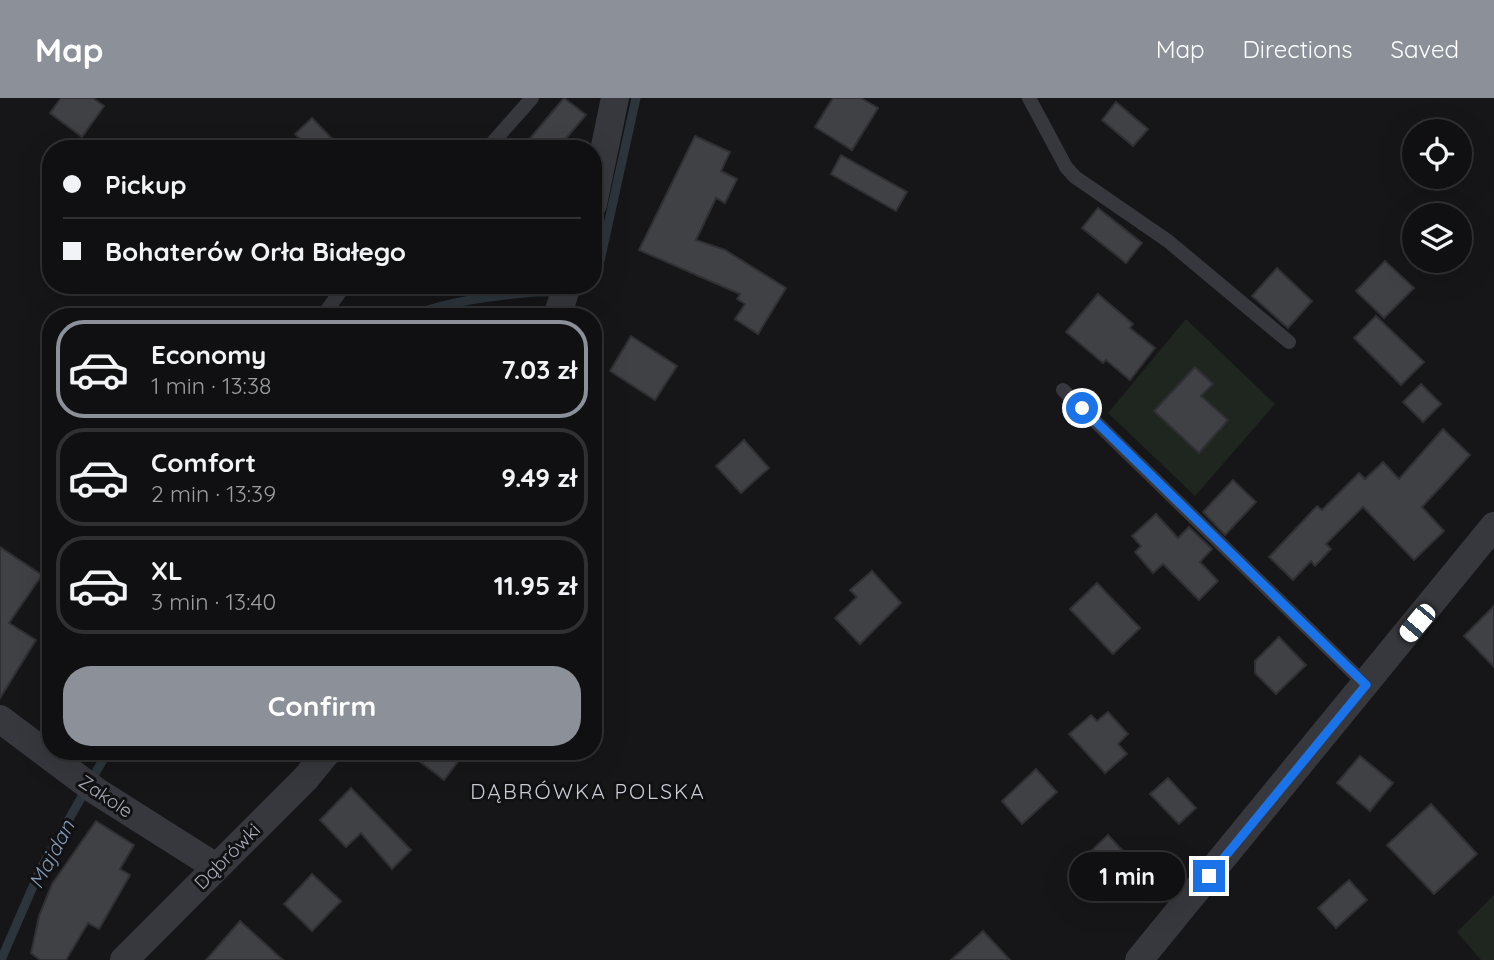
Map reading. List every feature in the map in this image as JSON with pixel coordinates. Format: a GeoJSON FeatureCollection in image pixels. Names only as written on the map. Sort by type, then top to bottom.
{"type":"FeatureCollection","features":[{"type":"Feature","properties":{"kind":"street"},"geometry":{"type":"LineString","coordinates":[[602,161],[615,98]]}},
{"type":"Feature","properties":{"kind":"street"},"geometry":{"type":"LineString","coordinates":[[1139,960],[1494,526]]}},
{"type":"Feature","properties":{"kind":"street","name":"Zakole"},"geometry":{"type":"LineString","coordinates":[[0,719],[42,750]]}},
{"type":"Feature","properties":{"kind":"street","name":"Zakole"},"geometry":{"type":"LineString","coordinates":[[55,760],[91,787],[216,867]]}},
{"type":"Feature","properties":{"kind":"street","name":"Dąbrówki"},"geometry":{"type":"LineString","coordinates":[[124,960],[306,778],[321,760]]}},
{"type":"Feature","properties":{"kind":"lane"},"geometry":{"type":"LineString","coordinates":[[495,140],[532,98]]}},
{"type":"Feature","properties":{"kind":"lane"},"geometry":{"type":"LineString","coordinates":[[1029,98],[1074,177],[1168,241],[1289,342]]}},
{"type":"Feature","properties":{"kind":"lane"},"geometry":{"type":"LineString","coordinates":[[1063,390],[1366,685]]}},
{"type":"Feature","properties":{"kind":"shaded area"},"geometry":{"type":"Polygon","coordinates":[[[1186,319],[1275,404],[1195,496],[1108,413],[1186,319]]]}},
{"type":"Feature","properties":{"kind":"shaded area"},"geometry":{"type":"Polygon","coordinates":[[[1494,895],[1494,960],[1481,960],[1457,932],[1494,895]]]}},
{"type":"Feature","properties":{"kind":"building"},"geometry":{"type":"Polygon","coordinates":[[[61,98],[93,98],[104,106],[82,137],[50,113],[61,98]]]}},
{"type":"Feature","properties":{"kind":"building"},"geometry":{"type":"Polygon","coordinates":[[[564,98],[586,115],[565,140],[529,140],[564,98]]]}},
{"type":"Feature","properties":{"kind":"building"},"geometry":{"type":"Polygon","coordinates":[[[833,98],[861,98],[878,108],[852,150],[815,127],[833,98]]]}},
{"type":"Feature","properties":{"kind":"building"},"geometry":{"type":"Polygon","coordinates":[[[1116,102],[1148,129],[1133,146],[1102,120],[1116,102]]]}},
{"type":"Feature","properties":{"kind":"building"},"geometry":{"type":"Polygon","coordinates":[[[312,118],[333,140],[301,140],[295,134],[312,118]]]}},
{"type":"Feature","properties":{"kind":"building"},"geometry":{"type":"Polygon","coordinates":[[[695,136],[730,152],[721,171],[737,179],[725,203],[716,198],[696,240],[725,250],[786,288],[758,334],[735,319],[745,304],[737,299],[740,294],[639,250],[695,136]]]}},
{"type":"Feature","properties":{"kind":"building"},"geometry":{"type":"Polygon","coordinates":[[[841,155],[907,192],[896,211],[831,174],[841,155]]]}},
{"type":"Feature","properties":{"kind":"building"},"geometry":{"type":"Polygon","coordinates":[[[1098,208],[1142,243],[1126,263],[1082,228],[1098,208]]]}},
{"type":"Feature","properties":{"kind":"building"},"geometry":{"type":"Polygon","coordinates":[[[1385,261],[1414,288],[1384,318],[1356,291],[1385,261]]]}},
{"type":"Feature","properties":{"kind":"building"},"geometry":{"type":"Polygon","coordinates":[[[1277,268],[1312,301],[1288,328],[1252,296],[1277,268]]]}},
{"type":"Feature","properties":{"kind":"building"},"geometry":{"type":"Polygon","coordinates":[[[1098,294],[1133,324],[1130,328],[1155,348],[1130,380],[1106,360],[1103,363],[1066,332],[1098,294]]]}},
{"type":"Feature","properties":{"kind":"building"},"geometry":{"type":"Polygon","coordinates":[[[1376,316],[1424,362],[1401,385],[1354,338],[1376,316]]]}},
{"type":"Feature","properties":{"kind":"building"},"geometry":{"type":"Polygon","coordinates":[[[631,336],[677,366],[655,400],[610,371],[631,336]]]}},
{"type":"Feature","properties":{"kind":"building"},"geometry":{"type":"Polygon","coordinates":[[[1195,367],[1213,384],[1201,396],[1228,420],[1199,453],[1154,411],[1195,367]]]}},
{"type":"Feature","properties":{"kind":"building"},"geometry":{"type":"Polygon","coordinates":[[[1421,384],[1441,404],[1423,422],[1403,402],[1421,384]]]}},
{"type":"Feature","properties":{"kind":"building"},"geometry":{"type":"Polygon","coordinates":[[[1443,429],[1470,455],[1422,507],[1444,531],[1414,560],[1363,507],[1326,544],[1331,549],[1315,566],[1311,561],[1293,580],[1269,557],[1317,506],[1322,510],[1359,473],[1365,479],[1383,462],[1399,479],[1443,429]]]}},
{"type":"Feature","properties":{"kind":"building"},"geometry":{"type":"Polygon","coordinates":[[[744,440],[769,468],[741,493],[716,466],[744,440]]]}},
{"type":"Feature","properties":{"kind":"building"},"geometry":{"type":"Polygon","coordinates":[[[1233,480],[1256,502],[1225,535],[1203,512],[1233,480]]]}},
{"type":"Feature","properties":{"kind":"building"},"geometry":{"type":"Polygon","coordinates":[[[1156,514],[1178,538],[1189,527],[1212,549],[1200,562],[1218,581],[1199,600],[1163,564],[1153,573],[1135,552],[1141,546],[1132,536],[1156,514]]]}},
{"type":"Feature","properties":{"kind":"building"},"geometry":{"type":"Polygon","coordinates":[[[0,547],[42,575],[9,623],[36,640],[0,698],[0,547]]]}},
{"type":"Feature","properties":{"kind":"building"},"geometry":{"type":"Polygon","coordinates":[[[872,571],[901,603],[860,644],[835,618],[857,597],[850,590],[872,571]]]}},
{"type":"Feature","properties":{"kind":"building"},"geometry":{"type":"Polygon","coordinates":[[[1097,583],[1140,628],[1113,654],[1070,609],[1097,583]]]}},
{"type":"Feature","properties":{"kind":"building"},"geometry":{"type":"Polygon","coordinates":[[[1494,606],[1494,667],[1464,636],[1494,606]]]}},
{"type":"Feature","properties":{"kind":"building"},"geometry":{"type":"Polygon","coordinates":[[[1279,637],[1306,665],[1276,694],[1255,673],[1255,661],[1279,637]]]}},
{"type":"Feature","properties":{"kind":"building"},"geometry":{"type":"Polygon","coordinates":[[[1108,712],[1128,734],[1118,744],[1127,754],[1105,773],[1069,734],[1091,715],[1097,721],[1108,712]]]}},
{"type":"Feature","properties":{"kind":"building"},"geometry":{"type":"Polygon","coordinates":[[[1360,756],[1393,783],[1370,811],[1337,783],[1360,756]]]}},
{"type":"Feature","properties":{"kind":"building"},"geometry":{"type":"Polygon","coordinates":[[[418,760],[459,760],[444,780],[418,760]]]}},
{"type":"Feature","properties":{"kind":"building"},"geometry":{"type":"Polygon","coordinates":[[[1036,769],[1057,792],[1022,824],[1002,801],[1036,769]]]}},
{"type":"Feature","properties":{"kind":"building"},"geometry":{"type":"Polygon","coordinates":[[[1168,778],[1196,808],[1179,824],[1150,794],[1168,778]]]}},
{"type":"Feature","properties":{"kind":"building"},"geometry":{"type":"Polygon","coordinates":[[[351,788],[411,850],[392,869],[361,833],[346,847],[320,820],[351,788]]]}},
{"type":"Feature","properties":{"kind":"building"},"geometry":{"type":"Polygon","coordinates":[[[1431,804],[1477,854],[1434,894],[1387,845],[1431,804]]]}},
{"type":"Feature","properties":{"kind":"building"},"geometry":{"type":"Polygon","coordinates":[[[96,821],[134,845],[120,869],[130,875],[99,929],[88,923],[66,960],[40,960],[31,953],[39,916],[52,884],[96,821]]]}},
{"type":"Feature","properties":{"kind":"building"},"geometry":{"type":"Polygon","coordinates":[[[1108,835],[1134,863],[1097,898],[1071,870],[1108,835]]]}},
{"type":"Feature","properties":{"kind":"building"},"geometry":{"type":"Polygon","coordinates":[[[312,874],[341,901],[312,931],[284,904],[312,874]]]}},
{"type":"Feature","properties":{"kind":"building"},"geometry":{"type":"Polygon","coordinates":[[[1349,880],[1367,900],[1336,928],[1318,908],[1349,880]]]}},
{"type":"Feature","properties":{"kind":"building"},"geometry":{"type":"Polygon","coordinates":[[[240,921],[283,960],[206,960],[240,921]]]}},
{"type":"Feature","properties":{"kind":"building"},"geometry":{"type":"Polygon","coordinates":[[[983,931],[1010,960],[951,960],[983,931]]]}},
{"type":"Feature","properties":{"kind":"waterway","name":"Majdan"},"geometry":{"type":"LineString","coordinates":[[602,252],[636,98]]}},
{"type":"Feature","properties":{"kind":"waterway","name":"Majdan"},"geometry":{"type":"LineString","coordinates":[[434,308],[514,294]]}},
{"type":"Feature","properties":{"kind":"waterway","name":"Majdan"},"geometry":{"type":"LineString","coordinates":[[1,960],[41,868],[103,760]]}},
{"type":"Feature","properties":{"kind":"district","name":"DĄBRÓWKA POLSKA"},"geometry":{"type":"Point","coordinates":[588,791]}},
{"type":"Feature","properties":{"kind":"route"},"geometry":{"type":"LineString","coordinates":[[1082,408],[1366,685],[1209,876]]}}]}
